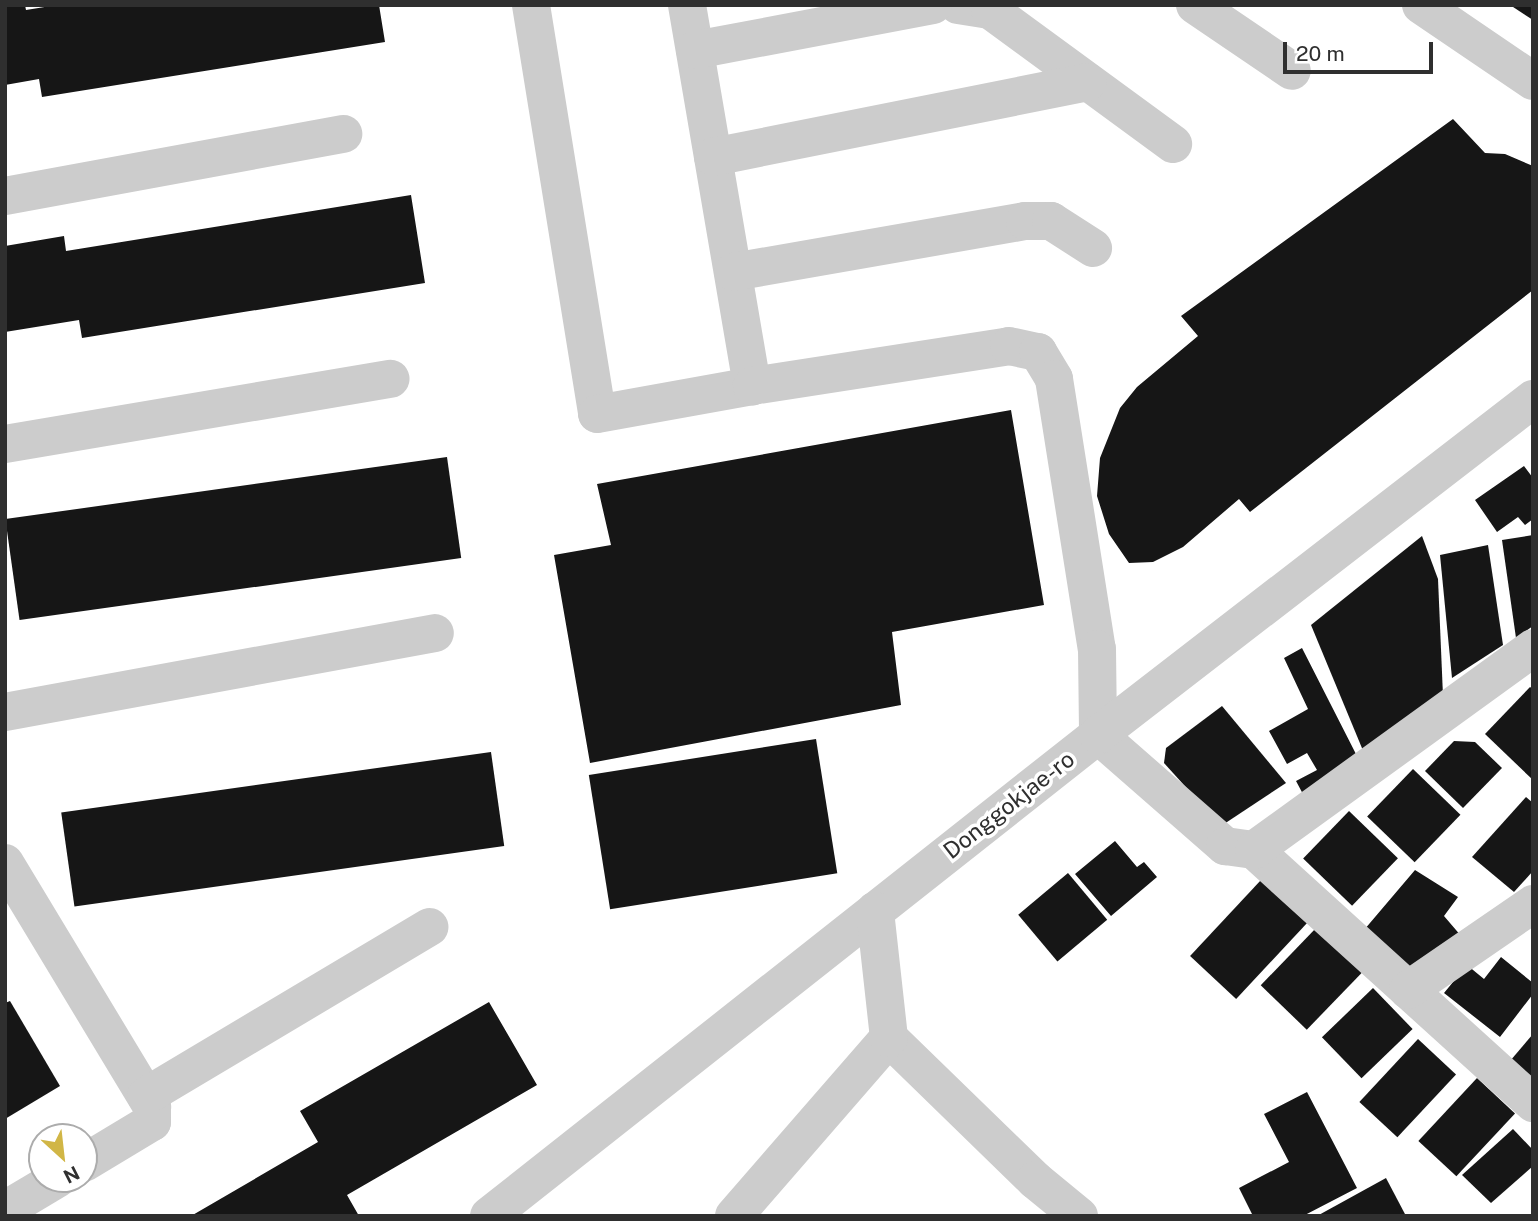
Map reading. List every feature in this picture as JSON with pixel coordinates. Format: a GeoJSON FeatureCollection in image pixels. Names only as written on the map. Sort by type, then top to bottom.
{"type":"FeatureCollection","features":[{"type":"Feature","properties":{"kind":"street"},"geometry":{"type":"LineString","coordinates":[[531,5],[597,414],[752,386],[1009,346],[1038,352],[1054,379],[1095,635],[1098,735],[1225,846],[1254,850],[1533,1103]]}},
{"type":"Feature","properties":{"kind":"street"},"geometry":{"type":"LineString","coordinates":[[687,5],[752,386]]}},
{"type":"Feature","properties":{"kind":"street"},"geometry":{"type":"LineString","coordinates":[[695,50],[933,5]]}},
{"type":"Feature","properties":{"kind":"street"},"geometry":{"type":"LineString","coordinates":[[958,5],[990,10],[1174,144]]}},
{"type":"Feature","properties":{"kind":"street"},"geometry":{"type":"LineString","coordinates":[[1195,5],[1292,71]]}},
{"type":"Feature","properties":{"kind":"street"},"geometry":{"type":"LineString","coordinates":[[1421,5],[1533,81]]}},
{"type":"Feature","properties":{"kind":"street"},"geometry":{"type":"LineString","coordinates":[[713,157],[1088,82]]}},
{"type":"Feature","properties":{"kind":"street"},"geometry":{"type":"LineString","coordinates":[[5,196],[343,134]]}},
{"type":"Feature","properties":{"kind":"street"},"geometry":{"type":"LineString","coordinates":[[733,272],[1025,221],[1051,221],[1093,248]]}},
{"type":"Feature","properties":{"kind":"street"},"geometry":{"type":"LineString","coordinates":[[5,444],[391,379]]}},
{"type":"Feature","properties":{"kind":"street","name":"Donggokjae-ro"},"geometry":{"type":"LineString","coordinates":[[489,1216],[1098,735],[1533,399]]}},
{"type":"Feature","properties":{"kind":"street"},"geometry":{"type":"LineString","coordinates":[[5,712],[435,633]]}},
{"type":"Feature","properties":{"kind":"street"},"geometry":{"type":"LineString","coordinates":[[1254,850],[1533,648]]}},
{"type":"Feature","properties":{"kind":"street"},"geometry":{"type":"LineString","coordinates":[[5,863],[16,907],[152,1107],[152,1122],[98,1155]]}},
{"type":"Feature","properties":{"kind":"street"},"geometry":{"type":"LineString","coordinates":[[1408,990],[1533,904]]}},
{"type":"Feature","properties":{"kind":"street"},"geometry":{"type":"LineString","coordinates":[[875,911],[889,1038],[1035,1180],[1079,1216]]}},
{"type":"Feature","properties":{"kind":"street"},"geometry":{"type":"LineString","coordinates":[[146,1096],[430,927]]}},
{"type":"Feature","properties":{"kind":"street"},"geometry":{"type":"LineString","coordinates":[[734,1216],[889,1038]]}},
{"type":"Feature","properties":{"kind":"street"},"geometry":{"type":"LineString","coordinates":[[5,1210],[34,1193]]}},
{"type":"Feature","properties":{"kind":"building"},"geometry":{"type":"Polygon","coordinates":[[[5,5],[25,5],[26,10],[57,5],[379,5],[385,42],[42,97],[39,79],[5,85],[5,5]]]}},
{"type":"Feature","properties":{"kind":"building"},"geometry":{"type":"Polygon","coordinates":[[[1510,5],[1533,5],[1533,20],[1510,5]]]}},
{"type":"Feature","properties":{"kind":"building"},"geometry":{"type":"Polygon","coordinates":[[[1453,119],[1485,153],[1505,154],[1533,166],[1533,290],[1250,512],[1239,499],[1183,547],[1153,562],[1129,563],[1109,534],[1097,496],[1100,458],[1120,408],[1137,387],[1198,336],[1181,316],[1453,119]]]}},
{"type":"Feature","properties":{"kind":"building"},"geometry":{"type":"Polygon","coordinates":[[[411,195],[425,283],[82,338],[79,320],[5,332],[5,246],[64,236],[66,251],[411,195]]]}},
{"type":"Feature","properties":{"kind":"building"},"geometry":{"type":"Polygon","coordinates":[[[1011,410],[1044,605],[892,632],[901,705],[590,763],[554,555],[611,545],[597,484],[1011,410]]]}},
{"type":"Feature","properties":{"kind":"building"},"geometry":{"type":"Polygon","coordinates":[[[447,457],[461,558],[20,620],[5,519],[447,457]]]}},
{"type":"Feature","properties":{"kind":"building"},"geometry":{"type":"Polygon","coordinates":[[[1524,466],[1533,478],[1533,519],[1525,525],[1518,517],[1497,532],[1475,500],[1524,466]]]}},
{"type":"Feature","properties":{"kind":"building"},"geometry":{"type":"Polygon","coordinates":[[[1533,535],[1533,626],[1516,638],[1502,540],[1533,535]]]}},
{"type":"Feature","properties":{"kind":"building"},"geometry":{"type":"Polygon","coordinates":[[[1422,536],[1438,579],[1443,696],[1364,753],[1311,625],[1422,536]]]}},
{"type":"Feature","properties":{"kind":"building"},"geometry":{"type":"Polygon","coordinates":[[[1488,545],[1503,645],[1452,678],[1440,555],[1488,545]]]}},
{"type":"Feature","properties":{"kind":"building"},"geometry":{"type":"Polygon","coordinates":[[[1302,648],[1358,758],[1304,796],[1296,781],[1317,770],[1307,753],[1287,764],[1269,731],[1308,709],[1284,658],[1302,648]]]}},
{"type":"Feature","properties":{"kind":"building"},"geometry":{"type":"Polygon","coordinates":[[[1530,687],[1533,689],[1533,780],[1485,734],[1530,687]]]}},
{"type":"Feature","properties":{"kind":"building"},"geometry":{"type":"Polygon","coordinates":[[[1222,706],[1286,783],[1221,826],[1164,763],[1166,748],[1222,706]]]}},
{"type":"Feature","properties":{"kind":"building"},"geometry":{"type":"Polygon","coordinates":[[[816,739],[837,873],[610,909],[589,775],[816,739]]]}},
{"type":"Feature","properties":{"kind":"building"},"geometry":{"type":"Polygon","coordinates":[[[1454,741],[1475,742],[1502,768],[1463,808],[1425,771],[1454,741]]]}},
{"type":"Feature","properties":{"kind":"building"},"geometry":{"type":"Polygon","coordinates":[[[491,752],[504,846],[74,906],[61,812],[491,752]]]}},
{"type":"Feature","properties":{"kind":"building"},"geometry":{"type":"Polygon","coordinates":[[[1413,769],[1460,815],[1415,862],[1367,816],[1413,769]]]}},
{"type":"Feature","properties":{"kind":"building"},"geometry":{"type":"Polygon","coordinates":[[[1526,797],[1533,803],[1533,871],[1514,892],[1472,857],[1526,797]]]}},
{"type":"Feature","properties":{"kind":"building"},"geometry":{"type":"Polygon","coordinates":[[[1349,811],[1398,858],[1352,906],[1303,858],[1349,811]]]}},
{"type":"Feature","properties":{"kind":"building"},"geometry":{"type":"Polygon","coordinates":[[[1115,841],[1137,867],[1144,862],[1157,877],[1111,916],[1075,874],[1115,841]]]}},
{"type":"Feature","properties":{"kind":"building"},"geometry":{"type":"Polygon","coordinates":[[[1415,870],[1458,897],[1444,916],[1462,937],[1410,975],[1364,930],[1415,870]]]}},
{"type":"Feature","properties":{"kind":"building"},"geometry":{"type":"Polygon","coordinates":[[[1068,873],[1107,920],[1057,962],[1018,915],[1068,873]]]}},
{"type":"Feature","properties":{"kind":"building"},"geometry":{"type":"Polygon","coordinates":[[[1261,880],[1307,923],[1236,999],[1190,956],[1261,880]]]}},
{"type":"Feature","properties":{"kind":"building"},"geometry":{"type":"Polygon","coordinates":[[[1317,927],[1363,971],[1307,1030],[1261,985],[1317,927]]]}},
{"type":"Feature","properties":{"kind":"building"},"geometry":{"type":"Polygon","coordinates":[[[1501,957],[1533,983],[1533,994],[1500,1037],[1444,993],[1467,965],[1484,979],[1501,957]]]}},
{"type":"Feature","properties":{"kind":"building"},"geometry":{"type":"Polygon","coordinates":[[[1373,988],[1413,1029],[1362,1078],[1322,1037],[1373,988]]]}},
{"type":"Feature","properties":{"kind":"building"},"geometry":{"type":"Polygon","coordinates":[[[10,1001],[60,1086],[5,1119],[5,1003],[10,1001]]]}},
{"type":"Feature","properties":{"kind":"building"},"geometry":{"type":"Polygon","coordinates":[[[489,1002],[537,1085],[347,1195],[359,1216],[191,1216],[318,1142],[300,1111],[489,1002]]]}},
{"type":"Feature","properties":{"kind":"building"},"geometry":{"type":"Polygon","coordinates":[[[1533,1034],[1533,1079],[1510,1061],[1533,1034]]]}},
{"type":"Feature","properties":{"kind":"building"},"geometry":{"type":"Polygon","coordinates":[[[1418,1039],[1456,1074],[1397,1137],[1359,1102],[1418,1039]]]}},
{"type":"Feature","properties":{"kind":"building"},"geometry":{"type":"Polygon","coordinates":[[[1477,1078],[1515,1113],[1456,1176],[1418,1141],[1477,1078]]]}},
{"type":"Feature","properties":{"kind":"building"},"geometry":{"type":"Polygon","coordinates":[[[1307,1092],[1357,1188],[1303,1216],[1253,1216],[1239,1188],[1289,1162],[1264,1114],[1307,1092]]]}},
{"type":"Feature","properties":{"kind":"building"},"geometry":{"type":"Polygon","coordinates":[[[1513,1129],[1533,1150],[1533,1166],[1491,1203],[1462,1175],[1513,1129]]]}},
{"type":"Feature","properties":{"kind":"building"},"geometry":{"type":"Polygon","coordinates":[[[1386,1178],[1406,1216],[1317,1216],[1386,1178]]]}}]}
